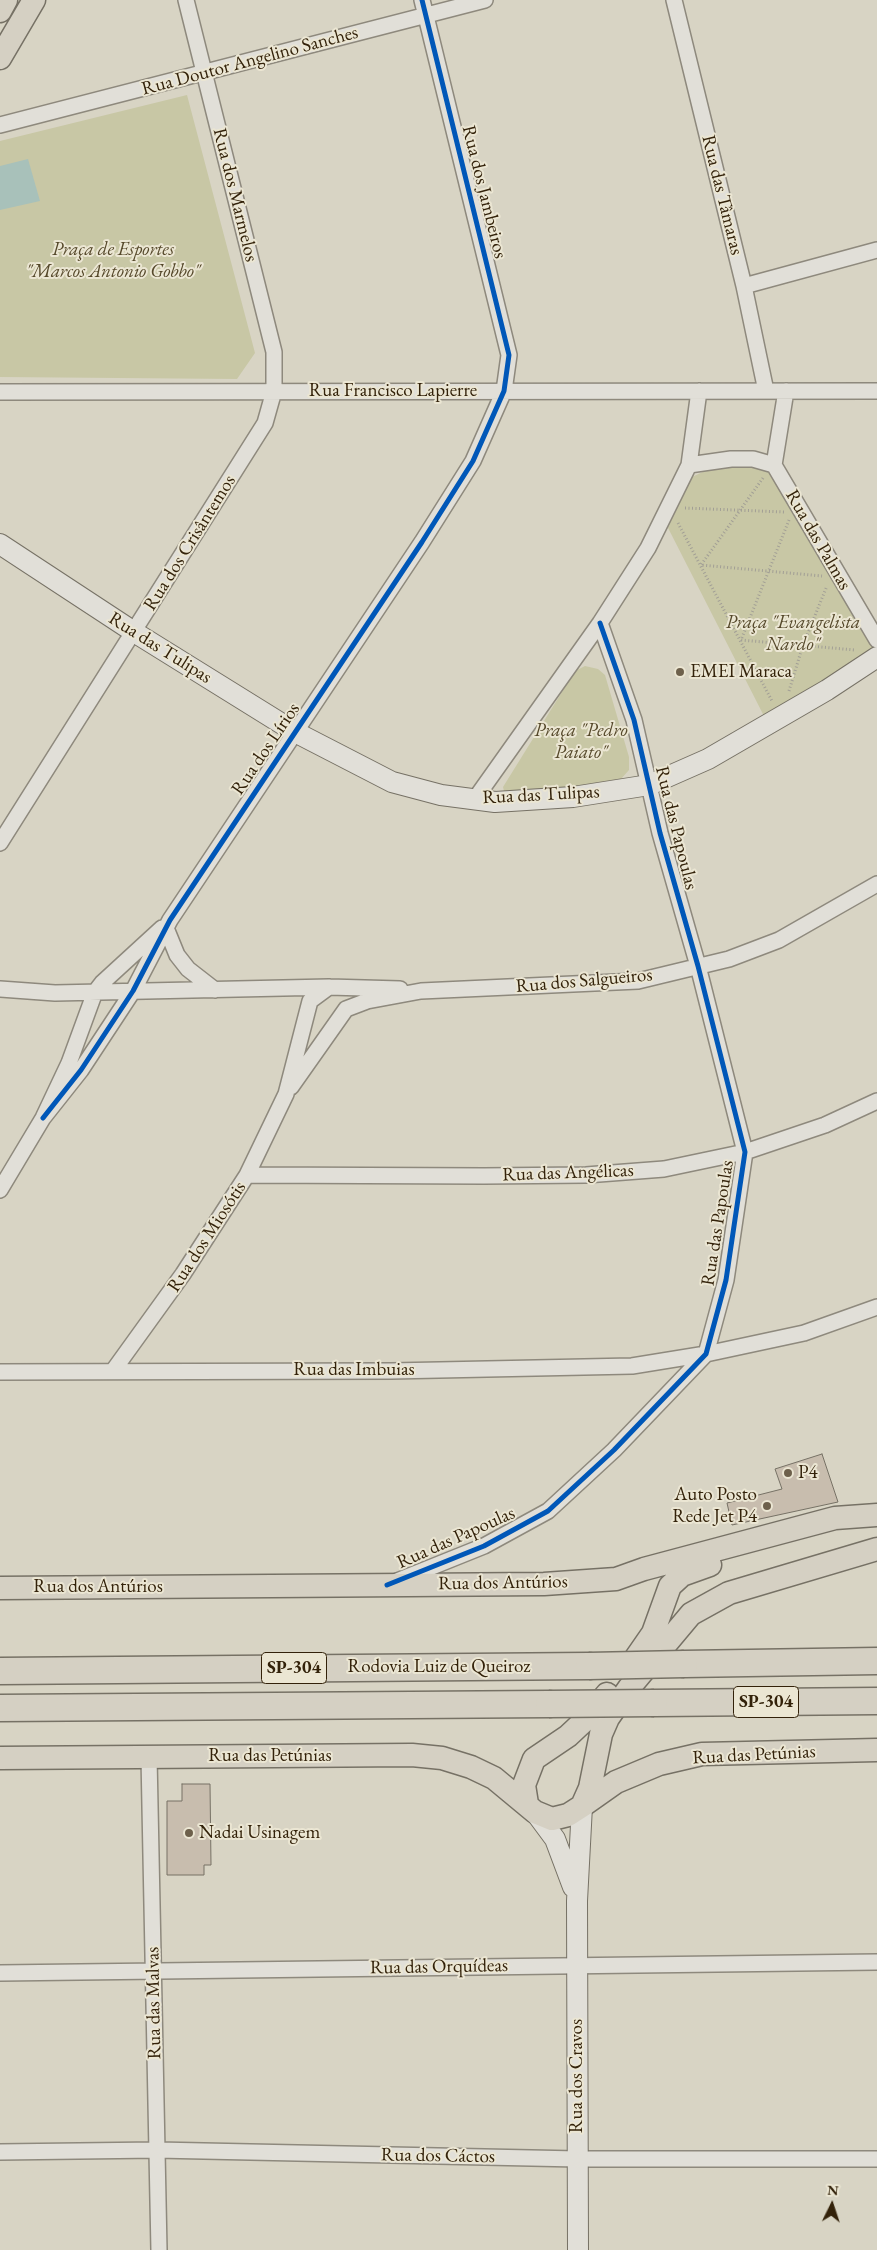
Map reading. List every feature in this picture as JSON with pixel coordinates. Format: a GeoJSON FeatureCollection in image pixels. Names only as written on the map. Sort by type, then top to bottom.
{"type":"FeatureCollection","features":[{"type":"Feature","properties":{"kind":"highway","name":"Rodovia Luiz de Queiroz"},"geometry":{"type":"LineString","coordinates":[[0,1671],[589,1666],[877,1661]]}},
{"type":"Feature","properties":{"kind":"highway","name":"Rodovia Luiz de Queiroz"},"geometry":{"type":"LineString","coordinates":[[0,1708],[877,1701]]}},
{"type":"Feature","properties":{"kind":"main road"},"geometry":{"type":"LineString","coordinates":[[0,11],[6,0]]}},
{"type":"Feature","properties":{"kind":"main road"},"geometry":{"type":"LineString","coordinates":[[0,58],[34,0]]}},
{"type":"Feature","properties":{"kind":"main road","name":"Rua das Tulipas"},"geometry":{"type":"LineString","coordinates":[[0,544],[134,632],[295,732],[392,782],[441,795],[495,802],[573,797],[649,785],[708,758],[780,718],[868,654]]}},
{"type":"Feature","properties":{"kind":"main road"},"geometry":{"type":"LineString","coordinates":[[531,1808],[524,1784],[534,1759],[568,1736],[584,1721],[643,1650],[658,1620],[665,1594],[675,1580],[690,1571],[877,1515]]}},
{"type":"Feature","properties":{"kind":"main road","name":"Rua dos Antúrios"},"geometry":{"type":"LineString","coordinates":[[0,1588],[544,1584],[607,1580],[835,1518],[877,1515]]}},
{"type":"Feature","properties":{"kind":"main road"},"geometry":{"type":"LineString","coordinates":[[691,1614],[729,1592],[877,1549]]}},
{"type":"Feature","properties":{"kind":"main road"},"geometry":{"type":"LineString","coordinates":[[582,1806],[590,1788],[599,1743],[608,1718],[629,1688],[708,1596],[711,1578],[703,1567],[686,1562],[671,1562]]}},
{"type":"Feature","properties":{"kind":"main road","name":"Rua das Petúnias"},"geometry":{"type":"LineString","coordinates":[[0,1758],[412,1755],[442,1758],[471,1767],[494,1778],[531,1808],[552,1819],[568,1815],[616,1782],[659,1764],[702,1754],[877,1750]]}},
{"type":"Feature","properties":{"kind":"main road","name":"Rua dos Cravos"},"geometry":{"type":"LineString","coordinates":[[578,2250],[577,1902],[582,1806]]}},
{"type":"Feature","properties":{"kind":"main road","name":"Rua dos Cravos"},"geometry":{"type":"LineString","coordinates":[[531,1808],[556,1838],[577,1902]]}},
{"type":"Feature","properties":{"kind":"street","name":"Rua dos Marmelos"},"geometry":{"type":"LineString","coordinates":[[186,0],[274,352],[274,391]]}},
{"type":"Feature","properties":{"kind":"street","name":"Rua Doutor Angelino Sanches"},"geometry":{"type":"LineString","coordinates":[[0,125],[204,73],[424,7],[485,0]]}},
{"type":"Feature","properties":{"kind":"street","name":"Rua das Tâmaras"},"geometry":{"type":"LineString","coordinates":[[674,0],[744,286],[766,391]]}},
{"type":"Feature","properties":{"kind":"street","name":"Rua dos Jambeiros"},"geometry":{"type":"LineString","coordinates":[[424,7],[509,355],[504,391]]}},
{"type":"Feature","properties":{"kind":"street"},"geometry":{"type":"LineString","coordinates":[[0,112],[15,121]]}},
{"type":"Feature","properties":{"kind":"street"},"geometry":{"type":"LineString","coordinates":[[744,286],[877,250]]}},
{"type":"Feature","properties":{"kind":"street","name":"Rua dos Crisântemos"},"geometry":{"type":"LineString","coordinates":[[0,843],[265,423],[274,391]]}},
{"type":"Feature","properties":{"kind":"street","name":"Rua dos Lírios"},"geometry":{"type":"LineString","coordinates":[[43,1118],[81,1070],[133,991],[168,924],[416,551],[473,461],[504,391]]}},
{"type":"Feature","properties":{"kind":"street"},"geometry":{"type":"LineString","coordinates":[[475,799],[600,623],[648,548],[689,465],[699,391]]}},
{"type":"Feature","properties":{"kind":"street"},"geometry":{"type":"LineString","coordinates":[[689,465],[730,459],[753,459],[774,465],[786,391]]}},
{"type":"Feature","properties":{"kind":"street","name":"Rua Francisco Lapierre"},"geometry":{"type":"LineString","coordinates":[[0,392],[877,391]]}},
{"type":"Feature","properties":{"kind":"street","name":"Rua das Palmas"},"geometry":{"type":"LineString","coordinates":[[774,465],[877,640]]}},
{"type":"Feature","properties":{"kind":"street","name":"Rua das Papoulas"},"geometry":{"type":"LineString","coordinates":[[387,1585],[484,1546],[548,1511],[614,1450],[706,1354],[726,1280],[745,1152],[698,966],[662,842],[634,720],[600,623]]}},
{"type":"Feature","properties":{"kind":"street","name":"Rua dos Salgueiros"},"geometry":{"type":"LineString","coordinates":[[346,1009],[375,999],[422,991],[638,981],[729,959],[779,940],[877,884]]}},
{"type":"Feature","properties":{"kind":"street"},"geometry":{"type":"LineString","coordinates":[[168,924],[177,955],[188,969],[215,990]]}},
{"type":"Feature","properties":{"kind":"street","name":"Rua dos Lírios"},"geometry":{"type":"LineString","coordinates":[[0,1190],[43,1118],[69,1063],[95,992],[102,982],[168,924]]}},
{"type":"Feature","properties":{"kind":"street"},"geometry":{"type":"LineString","coordinates":[[329,987],[346,1009]]}},
{"type":"Feature","properties":{"kind":"street","name":"Rua dos Miosótis"},"geometry":{"type":"LineString","coordinates":[[286,1094],[310,1001],[329,987]]}},
{"type":"Feature","properties":{"kind":"street","name":"Rua dos Salgueiros"},"geometry":{"type":"LineString","coordinates":[[0,989],[55,993],[377,987],[422,991]]}},
{"type":"Feature","properties":{"kind":"street","name":"Rua dos Miosótis"},"geometry":{"type":"LineString","coordinates":[[113,1371],[183,1274],[247,1175],[286,1094],[346,1009]]}},
{"type":"Feature","properties":{"kind":"street","name":"Rua das Angélicas"},"geometry":{"type":"LineString","coordinates":[[247,1175],[586,1175],[664,1169],[745,1152],[825,1125],[877,1102]]}},
{"type":"Feature","properties":{"kind":"street","name":"Rua das Imbuias"},"geometry":{"type":"LineString","coordinates":[[0,1372],[392,1371],[632,1366],[706,1354],[804,1332],[877,1307]]}},
{"type":"Feature","properties":{"kind":"street","name":"Rua das Malvas"},"geometry":{"type":"LineString","coordinates":[[149,1757],[159,2250]]}},
{"type":"Feature","properties":{"kind":"street","name":"Rua das Orquídeas"},"geometry":{"type":"LineString","coordinates":[[0,1973],[877,1962]]}},
{"type":"Feature","properties":{"kind":"street","name":"Rua dos Cáctos"},"geometry":{"type":"LineString","coordinates":[[0,2152],[157,2150],[578,2159],[877,2159]]}},
{"type":"Feature","properties":{"kind":"path"},"geometry":{"type":"LineString","coordinates":[[701,565],[738,511],[774,465]]}},
{"type":"Feature","properties":{"kind":"path"},"geometry":{"type":"LineString","coordinates":[[669,508],[792,512],[740,640]]}},
{"type":"Feature","properties":{"kind":"path"},"geometry":{"type":"LineString","coordinates":[[669,508],[701,565],[780,718]]}},
{"type":"Feature","properties":{"kind":"path"},"geometry":{"type":"LineString","coordinates":[[701,565],[830,577],[803,645],[780,718]]}},
{"type":"Feature","properties":{"kind":"path"},"geometry":{"type":"LineString","coordinates":[[740,640],[803,645],[868,654]]}},
{"type":"Feature","properties":{"kind":"green space","name":"Praça de Esportes \"Marcos Antonio Gobbo\""},"geometry":{"type":"Polygon","coordinates":[[[187,95],[255,353],[237,379],[0,377],[0,141],[187,95]]]}},
{"type":"Feature","properties":{"kind":"green space","name":"Praça \"Evangelista Nardo\""},"geometry":{"type":"Polygon","coordinates":[[[774,465],[792,512],[831,577],[877,642],[877,657],[765,718],[665,522],[692,477],[707,470],[729,466],[774,465]]]}},
{"type":"Feature","properties":{"kind":"green space","name":"Praça \"Pedro Paiato\""},"geometry":{"type":"Polygon","coordinates":[[[585,666],[598,669],[605,675],[629,757],[629,770],[621,779],[509,797],[505,795],[503,787],[575,671],[585,666]]]}},
{"type":"Feature","properties":{"kind":"water"},"geometry":{"type":"Polygon","coordinates":[[[28,159],[40,201],[0,210],[0,166],[28,159]]]}},
{"type":"Feature","properties":{"kind":"building"},"geometry":{"type":"Polygon","coordinates":[[[822,1454],[838,1502],[732,1525],[727,1503],[782,1489],[775,1469],[822,1454]]]}},
{"type":"Feature","properties":{"kind":"building","name":"Nadai Usinagem"},"geometry":{"type":"Polygon","coordinates":[[[182,1784],[210,1784],[211,1865],[204,1865],[204,1875],[167,1875],[167,1801],[182,1801],[182,1784]]]}},
{"type":"Feature","properties":{"kind":"cycle path"},"geometry":{"type":"LineString","coordinates":[[43,1118],[81,1070],[133,991],[170,920],[422,542],[473,461],[504,391],[509,355],[422,0]]}},
{"type":"Feature","properties":{"kind":"cycle path"},"geometry":{"type":"LineString","coordinates":[[387,1585],[484,1546],[548,1511],[614,1450],[706,1354],[726,1280],[745,1152],[698,966],[660,833],[634,720],[600,623]]}},
{"type":"Feature","properties":{"kind":"place","name":"EMEI Maraca"},"geometry":{"type":"Point","coordinates":[680,672]}},
{"type":"Feature","properties":{"kind":"place","name":"P4"},"geometry":{"type":"Point","coordinates":[788,1473]}},
{"type":"Feature","properties":{"kind":"place","name":"Auto Posto Rede Jet P4"},"geometry":{"type":"Point","coordinates":[767,1506]}},
{"type":"Feature","properties":{"kind":"place","name":"Nadai Usinagem"},"geometry":{"type":"Point","coordinates":[189,1833]}}]}
